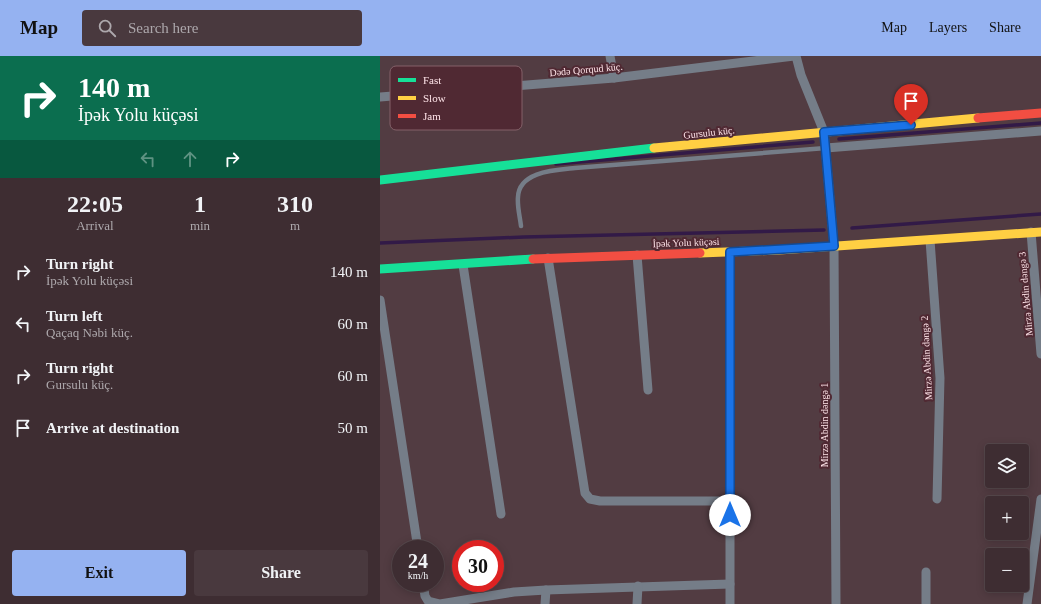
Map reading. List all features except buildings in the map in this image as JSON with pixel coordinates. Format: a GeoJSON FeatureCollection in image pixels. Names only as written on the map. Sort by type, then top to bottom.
{"type":"FeatureCollection","features":[{"type":"Feature","properties":{"kind":"street"},"geometry":{"type":"LineString","coordinates":[[610,56],[614,78]]}},
{"type":"Feature","properties":{"kind":"street","name":"Dədə Qorqud küç."},"geometry":{"type":"LineString","coordinates":[[522,85],[614,78],[795,56]]}},
{"type":"Feature","properties":{"kind":"street","name":"Mirzə Abdin dəngə 1"},"geometry":{"type":"LineString","coordinates":[[795,56],[824,132],[834,246],[836,604]]}},
{"type":"Feature","properties":{"kind":"street","name":"Dədə Qorqud küç."},"geometry":{"type":"LineString","coordinates":[[380,97],[390,96]]}},
{"type":"Feature","properties":{"kind":"street","name":"Gursulu küç."},"geometry":{"type":"LineString","coordinates":[[380,180],[475,166],[824,132],[1041,113]]}},
{"type":"Feature","properties":{"kind":"street"},"geometry":{"type":"LineString","coordinates":[[826,148],[1041,131]]}},
{"type":"Feature","properties":{"kind":"street","name":"Mirzə Abdin dəngə 3"},"geometry":{"type":"LineString","coordinates":[[1031,232],[1041,354]]}},
{"type":"Feature","properties":{"kind":"street","name":"İpək Yolu küçəsi"},"geometry":{"type":"LineString","coordinates":[[380,269],[463,265],[548,258],[730,252],[1041,232]]}},
{"type":"Feature","properties":{"kind":"street","name":"Mirzə Abdin dəngə 2"},"geometry":{"type":"LineString","coordinates":[[930,240],[940,378],[937,499]]}},
{"type":"Feature","properties":{"kind":"street"},"geometry":{"type":"LineString","coordinates":[[730,252],[730,604]]}},
{"type":"Feature","properties":{"kind":"street"},"geometry":{"type":"LineString","coordinates":[[637,255],[648,390]]}},
{"type":"Feature","properties":{"kind":"street"},"geometry":{"type":"LineString","coordinates":[[548,258],[585,492],[590,499],[600,501],[730,501]]}},
{"type":"Feature","properties":{"kind":"street"},"geometry":{"type":"LineString","coordinates":[[463,265],[501,514]]}},
{"type":"Feature","properties":{"kind":"street"},"geometry":{"type":"LineString","coordinates":[[380,300],[417,540]]}},
{"type":"Feature","properties":{"kind":"street"},"geometry":{"type":"LineString","coordinates":[[1027,604],[1039,540],[1041,498]]}},
{"type":"Feature","properties":{"kind":"street"},"geometry":{"type":"LineString","coordinates":[[926,572],[926,604]]}},
{"type":"Feature","properties":{"kind":"street"},"geometry":{"type":"LineString","coordinates":[[424,592],[428,601],[440,604],[514,592],[638,586],[730,584]]}},
{"type":"Feature","properties":{"kind":"street"},"geometry":{"type":"LineString","coordinates":[[638,586],[638,604]]}},
{"type":"Feature","properties":{"kind":"street"},"geometry":{"type":"LineString","coordinates":[[545,604],[546,590]]}},
{"type":"Feature","properties":{"kind":"lane"},"geometry":{"type":"LineString","coordinates":[[521,226],[517,196],[526,180],[536,174],[574,168],[826,148]]}},
{"type":"Feature","properties":{"kind":"waterway"},"geometry":{"type":"LineString","coordinates":[[839,139],[1041,123]]}},
{"type":"Feature","properties":{"kind":"waterway"},"geometry":{"type":"LineString","coordinates":[[556,164],[813,142]]}},
{"type":"Feature","properties":{"kind":"waterway"},"geometry":{"type":"LineString","coordinates":[[852,228],[1041,214]]}},
{"type":"Feature","properties":{"kind":"waterway"},"geometry":{"type":"LineString","coordinates":[[380,243],[524,237],[824,230]]}},
{"type":"Feature","properties":{"kind":"traffic: fast"},"geometry":{"type":"LineString","coordinates":[[380,180],[654,148]]}},
{"type":"Feature","properties":{"kind":"traffic: fast"},"geometry":{"type":"LineString","coordinates":[[380,269],[533,259]]}},
{"type":"Feature","properties":{"kind":"traffic: slow"},"geometry":{"type":"LineString","coordinates":[[654,148],[978,118]]}},
{"type":"Feature","properties":{"kind":"traffic: slow"},"geometry":{"type":"LineString","coordinates":[[700,253],[779,250],[1041,232]]}},
{"type":"Feature","properties":{"kind":"traffic: jam"},"geometry":{"type":"LineString","coordinates":[[978,118],[1041,113]]}},
{"type":"Feature","properties":{"kind":"traffic: jam"},"geometry":{"type":"LineString","coordinates":[[533,259],[700,253]]}},
{"type":"Feature","properties":{"kind":"route"},"geometry":{"type":"LineString","coordinates":[[730,515],[730,252],[834,246],[832,206],[824,132],[911,125]]}}]}
